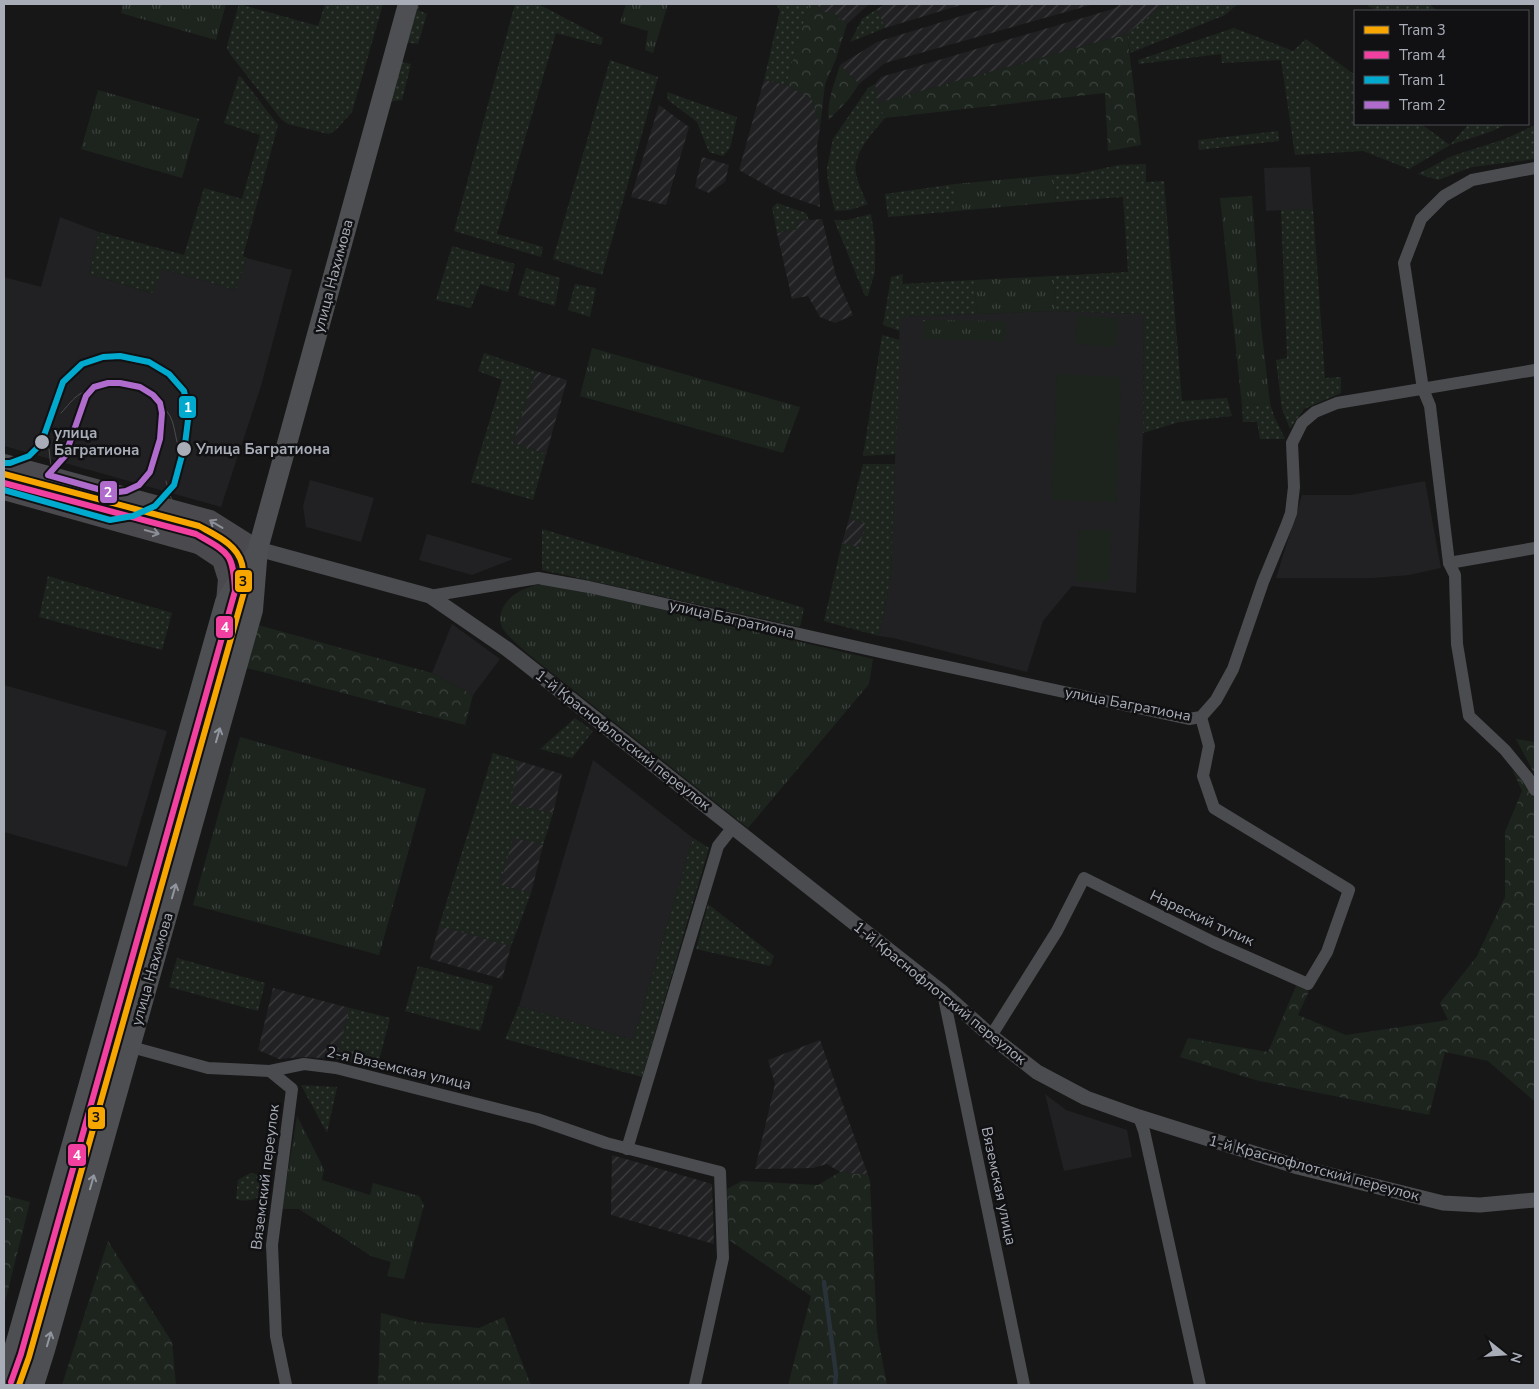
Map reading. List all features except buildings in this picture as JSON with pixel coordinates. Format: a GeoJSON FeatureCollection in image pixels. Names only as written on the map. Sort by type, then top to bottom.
{"type":"FeatureCollection","features":[{"type":"Feature","properties":{"kind":"main road","name":"улица Нахимова"},"geometry":{"type":"LineString","coordinates":[[34,1385],[253,610],[258,549],[408,4]]}},
{"type":"Feature","properties":{"kind":"main road","name":"улица Багратиона"},"geometry":{"type":"LineString","coordinates":[[4,463],[210,519],[258,549]]}},
{"type":"Feature","properties":{"kind":"main road","name":"улица Багратиона"},"geometry":{"type":"LineString","coordinates":[[4,491],[198,545],[258,549]]}},
{"type":"Feature","properties":{"kind":"main road"},"geometry":{"type":"LineString","coordinates":[[198,545],[220,560],[227,579],[225,602]]}},
{"type":"Feature","properties":{"kind":"main road","name":"улица Нахимова"},"geometry":{"type":"LineString","coordinates":[[4,1382],[225,602],[258,549]]}},
{"type":"Feature","properties":{"kind":"street"},"geometry":{"type":"LineString","coordinates":[[1535,168],[1472,180],[1444,196],[1421,219],[1404,263],[1423,389],[1430,406],[1449,563],[1455,574],[1457,644],[1469,716],[1505,750],[1528,778],[1535,790]]}},
{"type":"Feature","properties":{"kind":"street","name":"улица Багратиона"},"geometry":{"type":"LineString","coordinates":[[258,549],[430,596],[538,578],[589,587],[896,656],[1189,718],[1202,717],[1216,700],[1233,669],[1263,582],[1291,513],[1294,487],[1292,443],[1302,423],[1316,412],[1337,403],[1535,370]]}},
{"type":"Feature","properties":{"kind":"street"},"geometry":{"type":"LineString","coordinates":[[1449,563],[1535,548]]}},
{"type":"Feature","properties":{"kind":"street","name":"1-й Краснофлотский переулок"},"geometry":{"type":"LineString","coordinates":[[430,596],[508,649],[943,993],[991,1036],[1037,1072],[1053,1081],[1086,1098],[1139,1118],[1298,1167],[1406,1195],[1444,1203],[1480,1205],[1535,1200]]}},
{"type":"Feature","properties":{"kind":"street","name":"Нарвский тупик"},"geometry":{"type":"LineString","coordinates":[[991,1036],[1057,931],[1084,878],[1213,942],[1308,984],[1327,952],[1349,890],[1214,808],[1203,776],[1209,746],[1202,717]]}},
{"type":"Feature","properties":{"kind":"street"},"geometry":{"type":"LineString","coordinates":[[626,1149],[718,846],[733,827]]}},
{"type":"Feature","properties":{"kind":"street","name":"Вяземская улица"},"geometry":{"type":"LineString","coordinates":[[943,993],[1024,1385]]}},
{"type":"Feature","properties":{"kind":"street","name":"2-я Вяземская улица"},"geometry":{"type":"LineString","coordinates":[[102,1039],[208,1068],[270,1071],[304,1064],[336,1068],[537,1119],[626,1149],[720,1172],[722,1258],[696,1385]]}},
{"type":"Feature","properties":{"kind":"street","name":"Вяземский переулок"},"geometry":{"type":"LineString","coordinates":[[270,1071],[292,1089],[272,1245],[276,1336],[286,1385]]}},
{"type":"Feature","properties":{"kind":"street"},"geometry":{"type":"LineString","coordinates":[[1139,1118],[1144,1131],[1200,1385]]}},
{"type":"Feature","properties":{"kind":"shaded area"},"geometry":{"type":"Polygon","coordinates":[[[817,4],[869,4],[847,24],[832,12],[821,12],[817,4]]]}},
{"type":"Feature","properties":{"kind":"shaded area"},"geometry":{"type":"Polygon","coordinates":[[[886,4],[964,4],[885,28],[877,9],[886,4]]]}},
{"type":"Feature","properties":{"kind":"shaded area"},"geometry":{"type":"Polygon","coordinates":[[[1000,4],[1094,4],[885,63],[859,84],[840,65],[877,42],[1000,4]]]}},
{"type":"Feature","properties":{"kind":"shaded area"},"geometry":{"type":"Polygon","coordinates":[[[1121,4],[1165,4],[1127,34],[878,103],[875,84],[881,77],[1113,9],[1121,4]]]}},
{"type":"Feature","properties":{"kind":"shaded area"},"geometry":{"type":"Polygon","coordinates":[[[764,80],[786,85],[812,99],[820,127],[817,146],[820,207],[780,193],[739,170],[764,80]]]}},
{"type":"Feature","properties":{"kind":"shaded area"},"geometry":{"type":"Polygon","coordinates":[[[659,105],[689,127],[666,205],[631,197],[659,105]]]}},
{"type":"Feature","properties":{"kind":"shaded area"},"geometry":{"type":"Polygon","coordinates":[[[702,157],[729,165],[725,182],[709,193],[695,187],[702,157]]]}},
{"type":"Feature","properties":{"kind":"shaded area"},"geometry":{"type":"Polygon","coordinates":[[[1310,167],[1313,209],[1266,211],[1264,168],[1310,167]]]}},
{"type":"Feature","properties":{"kind":"shaded area"},"geometry":{"type":"Polygon","coordinates":[[[60,217],[99,232],[89,274],[151,293],[163,269],[236,290],[247,258],[292,270],[261,386],[221,507],[4,446],[4,277],[41,287],[60,217]]]}},
{"type":"Feature","properties":{"kind":"shaded area"},"geometry":{"type":"Polygon","coordinates":[[[822,219],[836,276],[853,315],[835,323],[820,317],[808,296],[792,299],[777,233],[798,229],[797,221],[822,219]]]}},
{"type":"Feature","properties":{"kind":"shaded area"},"geometry":{"type":"Polygon","coordinates":[[[1055,311],[1144,314],[1143,433],[1136,593],[1072,586],[1043,621],[1027,672],[879,636],[891,576],[900,317],[1055,311]]]}},
{"type":"Feature","properties":{"kind":"shaded area"},"geometry":{"type":"Polygon","coordinates":[[[536,371],[567,380],[546,454],[513,443],[536,371]]]}},
{"type":"Feature","properties":{"kind":"shaded area"},"geometry":{"type":"Polygon","coordinates":[[[310,480],[374,498],[361,542],[306,527],[303,506],[310,480]]]}},
{"type":"Feature","properties":{"kind":"shaded area"},"geometry":{"type":"Polygon","coordinates":[[[1425,481],[1441,568],[1409,575],[1374,578],[1276,578],[1302,495],[1351,495],[1425,481]]]}},
{"type":"Feature","properties":{"kind":"shaded area"},"geometry":{"type":"Polygon","coordinates":[[[849,519],[866,523],[859,548],[842,543],[849,519]]]}},
{"type":"Feature","properties":{"kind":"shaded area"},"geometry":{"type":"Polygon","coordinates":[[[427,534],[513,559],[472,575],[419,560],[427,534]]]}},
{"type":"Feature","properties":{"kind":"shaded area"},"geometry":{"type":"Polygon","coordinates":[[[452,624],[500,659],[473,695],[432,673],[452,624]]]}},
{"type":"Feature","properties":{"kind":"shaded area"},"geometry":{"type":"Polygon","coordinates":[[[4,685],[167,731],[127,867],[4,832],[4,685]]]}},
{"type":"Feature","properties":{"kind":"shaded area"},"geometry":{"type":"Polygon","coordinates":[[[593,760],[693,838],[633,1040],[519,1006],[593,760]]]}},
{"type":"Feature","properties":{"kind":"shaded area"},"geometry":{"type":"Polygon","coordinates":[[[519,761],[562,774],[553,813],[509,804],[519,761]]]}},
{"type":"Feature","properties":{"kind":"shaded area"},"geometry":{"type":"Polygon","coordinates":[[[513,837],[543,845],[531,893],[500,885],[513,837]]]}},
{"type":"Feature","properties":{"kind":"shaded area"},"geometry":{"type":"Polygon","coordinates":[[[439,926],[511,946],[502,979],[430,959],[439,926]]]}},
{"type":"Feature","properties":{"kind":"shaded area"},"geometry":{"type":"Polygon","coordinates":[[[273,988],[350,1008],[336,1059],[304,1057],[279,1059],[258,1050],[273,988]]]}},
{"type":"Feature","properties":{"kind":"shaded area"},"geometry":{"type":"Polygon","coordinates":[[[820,1040],[868,1175],[840,1172],[827,1164],[813,1168],[755,1169],[775,1084],[768,1060],[820,1040]]]}},
{"type":"Feature","properties":{"kind":"shaded area"},"geometry":{"type":"Polygon","coordinates":[[[1045,1094],[1066,1110],[1127,1130],[1132,1157],[1064,1171],[1045,1094]]]}},
{"type":"Feature","properties":{"kind":"shaded area"},"geometry":{"type":"Polygon","coordinates":[[[612,1155],[712,1184],[714,1244],[611,1215],[612,1155]]]}},
{"type":"Feature","properties":{"kind":"green space"},"geometry":{"type":"Polygon","coordinates":[[[123,4],[226,4],[216,40],[121,13],[123,4]]]}},
{"type":"Feature","properties":{"kind":"green space"},"geometry":{"type":"Polygon","coordinates":[[[239,4],[318,26],[325,4],[383,4],[352,112],[336,130],[329,134],[324,133],[288,124],[281,119],[230,54],[227,48],[228,42],[239,4]]]}},
{"type":"Feature","properties":{"kind":"green space"},"geometry":{"type":"Polygon","coordinates":[[[413,4],[420,4],[418,10],[427,14],[418,44],[403,42],[413,4]]]}},
{"type":"Feature","properties":{"kind":"green space"},"geometry":{"type":"Polygon","coordinates":[[[515,4],[538,4],[603,38],[601,45],[556,33],[497,234],[543,247],[541,257],[454,231],[515,4]]]}},
{"type":"Feature","properties":{"kind":"green space"},"geometry":{"type":"Polygon","coordinates":[[[626,4],[668,4],[653,53],[645,50],[648,31],[620,23],[626,4]]]}},
{"type":"Feature","properties":{"kind":"green space"},"geometry":{"type":"Polygon","coordinates":[[[776,4],[809,4],[786,85],[764,80],[780,11],[776,4]]]}},
{"type":"Feature","properties":{"kind":"green space"},"geometry":{"type":"Polygon","coordinates":[[[809,4],[817,4],[821,12],[832,12],[847,24],[836,59],[825,84],[820,127],[812,99],[786,85],[809,4]]]}},
{"type":"Feature","properties":{"kind":"green space"},"geometry":{"type":"Polygon","coordinates":[[[1165,4],[1238,4],[1225,15],[1130,53],[1127,34],[1165,4]]]}},
{"type":"Feature","properties":{"kind":"green space"},"geometry":{"type":"Polygon","coordinates":[[[1370,4],[1429,4],[1437,10],[1374,10],[1368,6],[1370,4]]]}},
{"type":"Feature","properties":{"kind":"green space"},"geometry":{"type":"Polygon","coordinates":[[[877,9],[885,28],[850,42],[862,19],[877,9]]]}},
{"type":"Feature","properties":{"kind":"green space"},"geometry":{"type":"Polygon","coordinates":[[[1234,28],[1293,51],[1306,39],[1354,74],[1354,125],[1422,125],[1450,145],[1409,169],[1363,151],[1295,155],[1281,60],[1222,63],[1221,54],[1139,64],[1138,60],[1234,28]]]}},
{"type":"Feature","properties":{"kind":"green space"},"geometry":{"type":"Polygon","coordinates":[[[1127,34],[1141,145],[1108,151],[1105,93],[885,118],[878,103],[1127,34]]]}},
{"type":"Feature","properties":{"kind":"green space"},"geometry":{"type":"Polygon","coordinates":[[[610,60],[658,77],[602,275],[553,259],[610,60]]]}},
{"type":"Feature","properties":{"kind":"green space"},"geometry":{"type":"Polygon","coordinates":[[[397,61],[411,64],[402,100],[387,102],[397,61]]]}},
{"type":"Feature","properties":{"kind":"green space"},"geometry":{"type":"Polygon","coordinates":[[[840,65],[859,84],[849,99],[829,120],[830,99],[840,65]]]}},
{"type":"Feature","properties":{"kind":"green space"},"geometry":{"type":"Polygon","coordinates":[[[239,76],[278,125],[243,256],[247,258],[236,290],[163,269],[152,293],[89,274],[99,232],[184,255],[204,188],[242,199],[260,135],[224,123],[239,76]]]}},
{"type":"Feature","properties":{"kind":"green space"},"geometry":{"type":"Polygon","coordinates":[[[875,84],[878,103],[885,118],[864,144],[855,167],[859,184],[868,204],[850,210],[835,211],[828,183],[827,168],[833,139],[868,88],[875,84]]]}},
{"type":"Feature","properties":{"kind":"green space"},"geometry":{"type":"Polygon","coordinates":[[[98,90],[199,119],[182,178],[81,149],[98,90]]]}},
{"type":"Feature","properties":{"kind":"green space"},"geometry":{"type":"Polygon","coordinates":[[[667,92],[737,117],[730,148],[723,156],[709,152],[697,122],[668,100],[667,92]]]}},
{"type":"Feature","properties":{"kind":"green space"},"geometry":{"type":"Polygon","coordinates":[[[1468,125],[1505,125],[1450,145],[1468,125]]]}},
{"type":"Feature","properties":{"kind":"green space"},"geometry":{"type":"Polygon","coordinates":[[[1535,125],[1535,159],[1472,167],[1438,180],[1418,174],[1452,156],[1505,139],[1535,125]]]}},
{"type":"Feature","properties":{"kind":"green space"},"geometry":{"type":"Polygon","coordinates":[[[1278,131],[1279,141],[1199,150],[1198,140],[1278,131]]]}},
{"type":"Feature","properties":{"kind":"green space"},"geometry":{"type":"Polygon","coordinates":[[[1146,164],[1146,182],[1164,181],[1182,401],[1227,398],[1232,416],[1179,422],[1143,433],[1144,314],[1055,311],[1054,276],[1128,272],[1123,197],[1056,202],[1053,175],[1076,174],[1119,165],[1146,164]]]}},
{"type":"Feature","properties":{"kind":"green space"},"geometry":{"type":"Polygon","coordinates":[[[1053,175],[1056,202],[957,211],[955,184],[1053,175]]]}},
{"type":"Feature","properties":{"kind":"green space"},"geometry":{"type":"Polygon","coordinates":[[[955,184],[957,211],[888,217],[885,194],[955,184]]]}},
{"type":"Feature","properties":{"kind":"green space"},"geometry":{"type":"Polygon","coordinates":[[[1252,196],[1261,326],[1270,403],[1242,406],[1220,198],[1252,196]]]}},
{"type":"Feature","properties":{"kind":"green space"},"geometry":{"type":"Polygon","coordinates":[[[777,203],[806,213],[809,220],[797,221],[798,229],[777,233],[772,208],[777,203]]]}},
{"type":"Feature","properties":{"kind":"green space"},"geometry":{"type":"Polygon","coordinates":[[[1313,209],[1325,378],[1341,377],[1341,393],[1304,409],[1290,429],[1282,409],[1276,360],[1287,358],[1281,210],[1313,209]]]}},
{"type":"Feature","properties":{"kind":"green space"},"geometry":{"type":"Polygon","coordinates":[[[871,214],[875,240],[875,271],[868,296],[865,296],[834,220],[847,220],[871,214]]]}},
{"type":"Feature","properties":{"kind":"green space"},"geometry":{"type":"Polygon","coordinates":[[[452,246],[515,264],[508,292],[480,284],[471,308],[436,300],[452,246]]]}},
{"type":"Feature","properties":{"kind":"green space"},"geometry":{"type":"Polygon","coordinates":[[[526,268],[560,278],[555,306],[518,295],[526,268]]]}},
{"type":"Feature","properties":{"kind":"green space"},"geometry":{"type":"Polygon","coordinates":[[[903,274],[902,284],[974,280],[977,314],[900,317],[900,331],[883,325],[891,277],[903,274]]]}},
{"type":"Feature","properties":{"kind":"green space"},"geometry":{"type":"Polygon","coordinates":[[[1054,276],[1055,311],[977,314],[974,280],[1054,276]]]}},
{"type":"Feature","properties":{"kind":"green space"},"geometry":{"type":"Polygon","coordinates":[[[575,284],[596,288],[590,317],[568,310],[575,284]]]}},
{"type":"Feature","properties":{"kind":"green space"},"geometry":{"type":"Polygon","coordinates":[[[1078,315],[1118,318],[1116,347],[1076,344],[1078,315]]]}},
{"type":"Feature","properties":{"kind":"green space"},"geometry":{"type":"Polygon","coordinates":[[[923,320],[1005,321],[1005,341],[923,339],[923,320]]]}},
{"type":"Feature","properties":{"kind":"green space"},"geometry":{"type":"Polygon","coordinates":[[[882,335],[900,340],[896,454],[863,456],[882,335]]]}},
{"type":"Feature","properties":{"kind":"green space"},"geometry":{"type":"Polygon","coordinates":[[[592,348],[800,407],[783,453],[580,396],[592,348]]]}},
{"type":"Feature","properties":{"kind":"green space"},"geometry":{"type":"Polygon","coordinates":[[[484,353],[536,371],[513,443],[546,454],[533,500],[471,482],[502,380],[478,371],[484,353]]]}},
{"type":"Feature","properties":{"kind":"green space"},"geometry":{"type":"Polygon","coordinates":[[[1057,374],[1121,377],[1116,502],[1052,500],[1057,374]]]}},
{"type":"Feature","properties":{"kind":"green space"},"geometry":{"type":"Polygon","coordinates":[[[1270,403],[1285,439],[1260,439],[1257,422],[1243,422],[1242,406],[1270,403]]]}},
{"type":"Feature","properties":{"kind":"green space"},"geometry":{"type":"Polygon","coordinates":[[[863,464],[895,464],[891,576],[879,636],[824,621],[842,543],[859,547],[866,523],[849,519],[863,464]]]}},
{"type":"Feature","properties":{"kind":"green space"},"geometry":{"type":"Polygon","coordinates":[[[542,529],[804,608],[800,627],[542,570],[542,529]]]}},
{"type":"Feature","properties":{"kind":"green space"},"geometry":{"type":"Polygon","coordinates":[[[1079,530],[1111,530],[1109,582],[1077,581],[1079,530]]]}},
{"type":"Feature","properties":{"kind":"green space"},"geometry":{"type":"Polygon","coordinates":[[[48,576],[172,613],[162,650],[39,617],[48,576]]]}},
{"type":"Feature","properties":{"kind":"green space"},"geometry":{"type":"Polygon","coordinates":[[[535,585],[551,585],[582,591],[873,659],[869,684],[748,828],[528,654],[508,636],[501,624],[502,609],[521,590],[535,585]]]}},
{"type":"Feature","properties":{"kind":"green space"},"geometry":{"type":"Polygon","coordinates":[[[254,624],[432,673],[473,695],[465,725],[243,667],[254,624]]]}},
{"type":"Feature","properties":{"kind":"green space"},"geometry":{"type":"Polygon","coordinates":[[[575,718],[593,731],[572,758],[540,749],[575,718]]]}},
{"type":"Feature","properties":{"kind":"green space"},"geometry":{"type":"Polygon","coordinates":[[[240,737],[426,789],[379,955],[193,905],[240,737]]]}},
{"type":"Feature","properties":{"kind":"green space"},"geometry":{"type":"Polygon","coordinates":[[[1516,739],[1535,742],[1535,775],[1516,739]]]}},
{"type":"Feature","properties":{"kind":"green space"},"geometry":{"type":"Polygon","coordinates":[[[493,753],[519,761],[510,804],[553,813],[543,845],[513,838],[500,885],[531,893],[511,946],[439,926],[493,753]]]}},
{"type":"Feature","properties":{"kind":"green space"},"geometry":{"type":"Polygon","coordinates":[[[1512,769],[1527,786],[1535,799],[1535,1100],[1488,1061],[1445,1052],[1429,1115],[1259,1081],[1180,1057],[1188,1038],[1268,1052],[1296,986],[1309,991],[1298,1015],[1346,1035],[1448,1020],[1440,1003],[1477,956],[1505,897],[1505,832],[1522,791],[1512,769]]]}},
{"type":"Feature","properties":{"kind":"green space"},"geometry":{"type":"Polygon","coordinates":[[[693,838],[709,848],[642,1077],[505,1039],[519,1006],[633,1040],[693,838]]]}},
{"type":"Feature","properties":{"kind":"green space"},"geometry":{"type":"Polygon","coordinates":[[[708,904],[774,956],[770,966],[696,949],[708,904]]]}},
{"type":"Feature","properties":{"kind":"green space"},"geometry":{"type":"Polygon","coordinates":[[[177,958],[265,983],[258,1011],[169,987],[177,958]]]}},
{"type":"Feature","properties":{"kind":"green space"},"geometry":{"type":"Polygon","coordinates":[[[418,966],[493,986],[480,1031],[405,1011],[418,966]]]}},
{"type":"Feature","properties":{"kind":"green space"},"geometry":{"type":"Polygon","coordinates":[[[350,1008],[390,1018],[377,1068],[336,1059],[350,1008]]]}},
{"type":"Feature","properties":{"kind":"green space"},"geometry":{"type":"Polygon","coordinates":[[[301,1085],[337,1087],[327,1133],[301,1085]]]}},
{"type":"Feature","properties":{"kind":"green space"},"geometry":{"type":"Polygon","coordinates":[[[297,1116],[324,1169],[322,1180],[370,1195],[373,1183],[419,1196],[424,1205],[404,1279],[387,1276],[391,1262],[371,1256],[299,1209],[282,1209],[297,1116]]]}},
{"type":"Feature","properties":{"kind":"green space"},"geometry":{"type":"Polygon","coordinates":[[[840,1172],[868,1175],[870,1180],[877,1333],[887,1385],[788,1385],[811,1296],[729,1240],[727,1189],[742,1181],[818,1185],[840,1172]]]}},
{"type":"Feature","properties":{"kind":"green space"},"geometry":{"type":"Polygon","coordinates":[[[250,1173],[268,1176],[267,1192],[252,1200],[236,1199],[238,1180],[250,1173]]]}},
{"type":"Feature","properties":{"kind":"green space"},"geometry":{"type":"Polygon","coordinates":[[[4,1195],[30,1202],[4,1306],[4,1195]]]}},
{"type":"Feature","properties":{"kind":"green space"},"geometry":{"type":"Polygon","coordinates":[[[108,1241],[172,1342],[176,1385],[62,1385],[108,1241]]]}},
{"type":"Feature","properties":{"kind":"green space"},"geometry":{"type":"Polygon","coordinates":[[[381,1313],[418,1322],[479,1328],[504,1317],[531,1385],[378,1385],[381,1313]]]}},
{"type":"Feature","properties":{"kind":"waterway"},"geometry":{"type":"LineString","coordinates":[[824,1282],[836,1374],[835,1385]]}},
{"type":"Feature","properties":{"kind":"tram line","name":"1"},"geometry":{"type":"LineString","coordinates":[[4,463],[10,463],[29,456],[41,444],[63,382],[82,364],[103,357],[120,356],[149,362],[169,374],[184,391],[189,412],[185,444],[174,485],[155,506],[133,516],[110,520],[4,490]]}},
{"type":"Feature","properties":{"kind":"tram line","name":"2"},"geometry":{"type":"LineString","coordinates":[[108,383],[140,387],[153,395],[160,403],[162,413],[160,439],[150,472],[139,485],[126,491],[112,493],[48,475],[65,456],[86,396],[94,387],[108,383]]}},
{"type":"Feature","properties":{"kind":"tram line"},"geometry":{"type":"LineString","coordinates":[[61,413],[77,396],[92,389],[104,386],[130,387],[142,391],[162,406],[170,416],[177,442]]}},
{"type":"Feature","properties":{"kind":"tram line"},"geometry":{"type":"LineString","coordinates":[[49,449],[51,467],[56,480],[78,502]]}},
{"type":"Feature","properties":{"kind":"tram line","name":"3"},"geometry":{"type":"LineString","coordinates":[[4,474],[199,526],[225,541],[235,551],[242,564],[244,592],[29,1357],[19,1385]]}},
{"type":"Feature","properties":{"kind":"tram line"},"geometry":{"type":"LineString","coordinates":[[166,481],[173,503],[180,513],[199,526]]}},
{"type":"Feature","properties":{"kind":"tram line","name":"4"},"geometry":{"type":"LineString","coordinates":[[4,483],[196,534],[216,545],[227,555],[233,568],[235,591],[21,1354],[11,1382]]}},
{"type":"Feature","properties":{"kind":"place","name":"улица Багратиона"},"geometry":{"type":"Point","coordinates":[42,442]}},
{"type":"Feature","properties":{"kind":"place","name":"Улица Багратиона"},"geometry":{"type":"Point","coordinates":[184,449]}}]}
